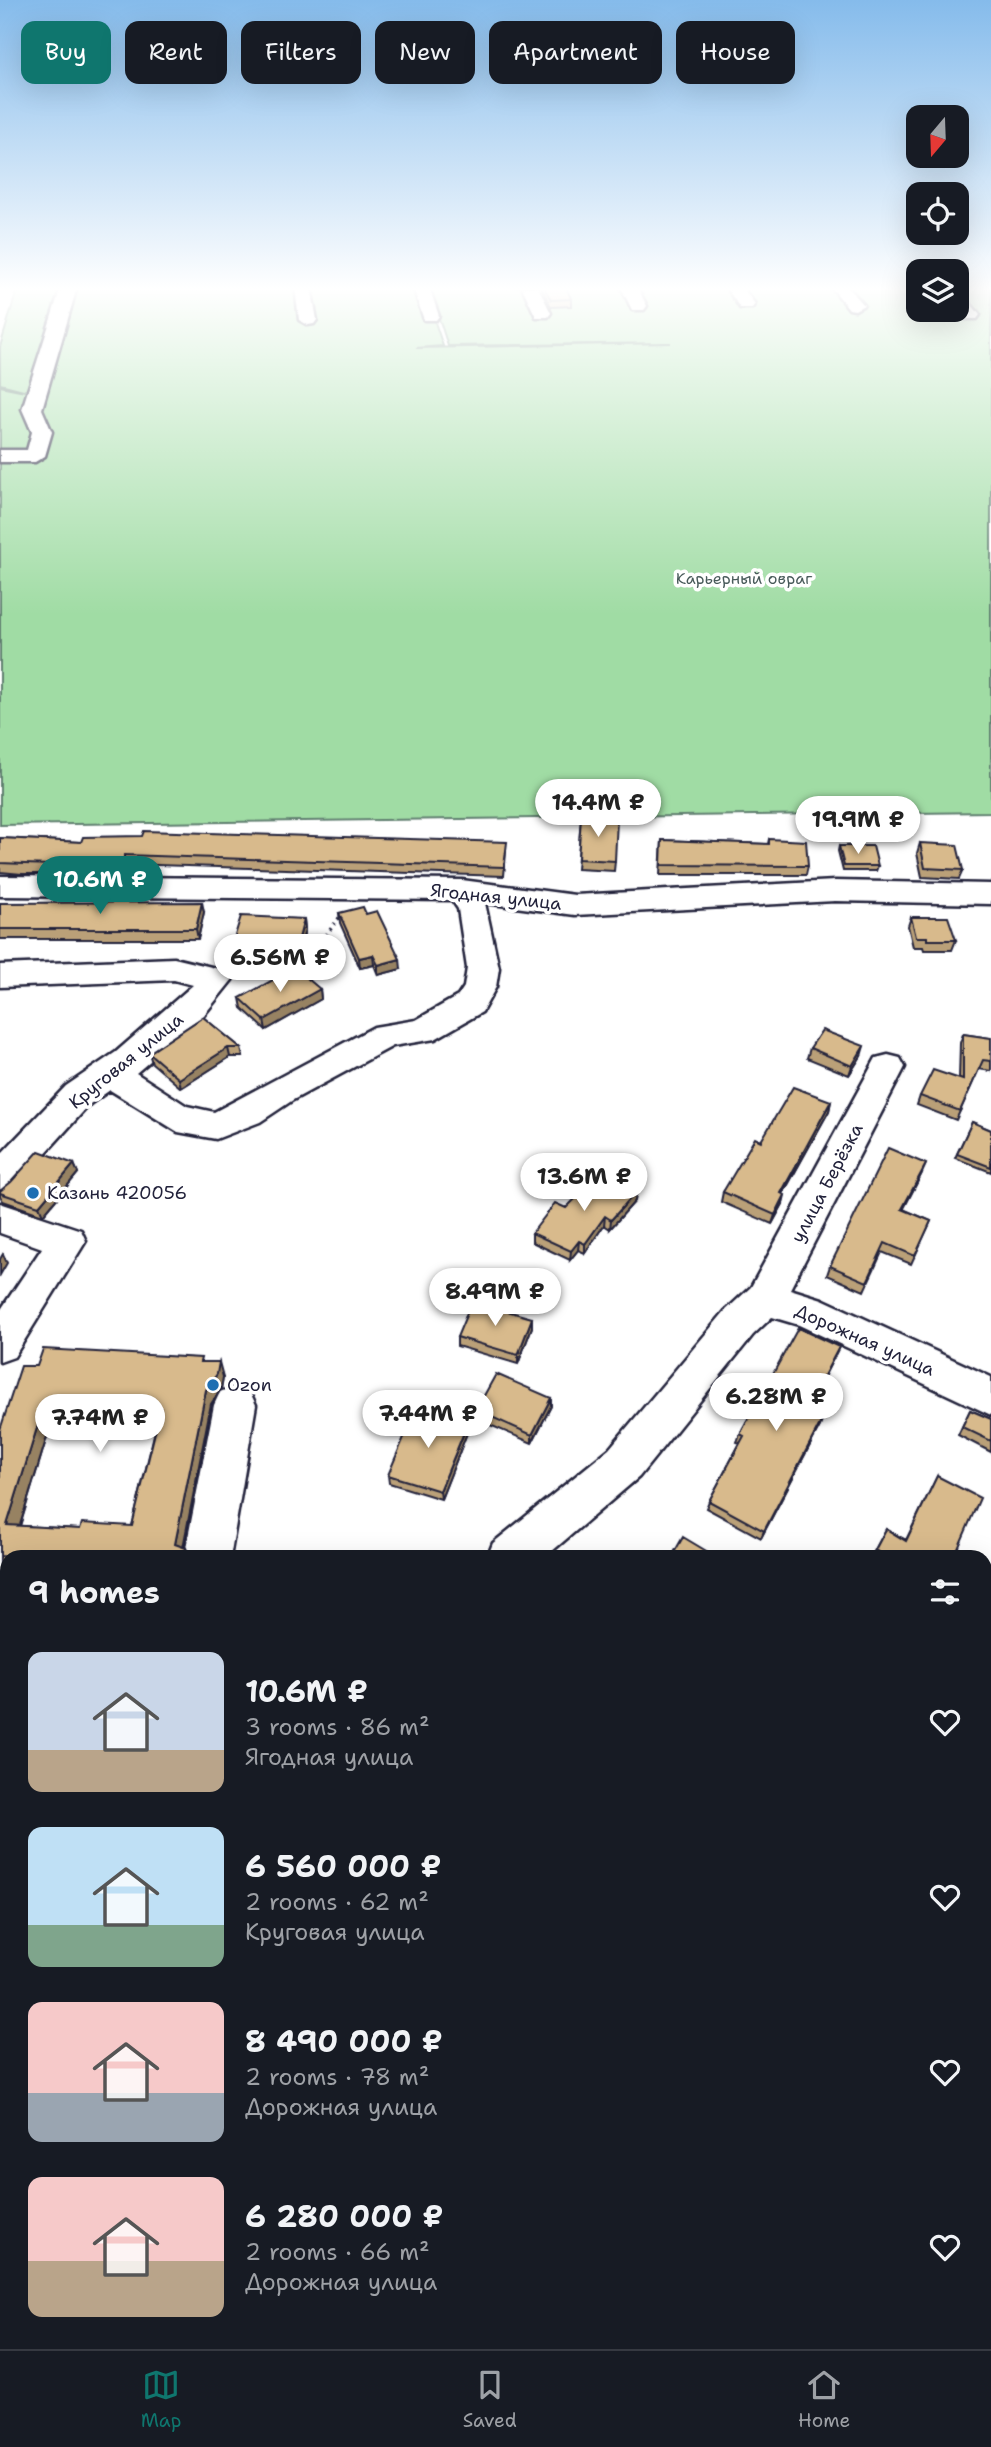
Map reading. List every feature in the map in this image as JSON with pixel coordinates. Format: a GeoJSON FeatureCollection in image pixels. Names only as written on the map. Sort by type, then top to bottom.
{"type":"FeatureCollection","features":[{"type":"Feature","properties":{"kind":"street"},"geometry":{"type":"LineString","coordinates":[[0,456],[35,456],[42,432],[32,409],[36,397]]}},
{"type":"Feature","properties":{"kind":"street","name":"Ягодная улица"},"geometry":{"type":"LineString","coordinates":[[0,886],[462,890],[575,905],[835,891],[991,894]]}},
{"type":"Feature","properties":{"kind":"street"},"geometry":{"type":"LineString","coordinates":[[110,1073],[191,1124],[216,1126],[247,1113],[281,1091],[386,1035],[423,1031],[470,1004],[480,987],[483,968],[473,909],[462,890]]}},
{"type":"Feature","properties":{"kind":"street"},"geometry":{"type":"LineString","coordinates":[[0,976],[174,970],[217,979]]}},
{"type":"Feature","properties":{"kind":"street","name":"Круговая улица"},"geometry":{"type":"LineString","coordinates":[[0,1179],[78,1095],[110,1073],[192,1007],[217,979]]}},
{"type":"Feature","properties":{"kind":"street","name":"улица Берёзка"},"geometry":{"type":"LineString","coordinates":[[765,1299],[888,1068]]}},
{"type":"Feature","properties":{"kind":"street"},"geometry":{"type":"LineString","coordinates":[[0,1218],[67,1241],[0,1345]]}},
{"type":"Feature","properties":{"kind":"street"},"geometry":{"type":"LineString","coordinates":[[519,1550],[624,1463],[739,1323],[765,1299]]}},
{"type":"Feature","properties":{"kind":"street","name":"Дорожная улица"},"geometry":{"type":"LineString","coordinates":[[765,1299],[808,1311],[991,1397]]}},
{"type":"Feature","properties":{"kind":"street"},"geometry":{"type":"LineString","coordinates":[[208,1550],[235,1405]]}},
{"type":"Feature","properties":{"kind":"path"},"geometry":{"type":"LineString","coordinates":[[217,979],[301,962],[311,955],[345,910],[348,888]]}},
{"type":"Feature","properties":{"kind":"green space","name":"Карьерный овраг"},"geometry":{"type":"Polygon","coordinates":[[[0,397],[991,397],[991,812],[0,825],[0,397]]]}},
{"type":"Feature","properties":{"kind":"building"},"geometry":{"type":"Polygon","coordinates":[[[581,818],[617,819],[615,861],[578,859],[581,818]]]}},
{"type":"Feature","properties":{"kind":"building"},"geometry":{"type":"Polygon","coordinates":[[[144,831],[507,842],[504,867],[124,855],[124,860],[51,862],[50,865],[0,863],[0,838],[81,842],[83,837],[142,836],[144,831]]]}},
{"type":"Feature","properties":{"kind":"building"},"geometry":{"type":"Polygon","coordinates":[[[769,839],[806,841],[808,866],[661,865],[662,840],[769,844],[769,839]]]}},
{"type":"Feature","properties":{"kind":"building"},"geometry":{"type":"Polygon","coordinates":[[[920,843],[957,845],[963,870],[925,868],[920,843]]]}},
{"type":"Feature","properties":{"kind":"building"},"geometry":{"type":"Polygon","coordinates":[[[839,846],[873,846],[878,866],[844,866],[839,846]]]}},
{"type":"Feature","properties":{"kind":"building"},"geometry":{"type":"Polygon","coordinates":[[[202,902],[196,929],[0,929],[0,903],[202,902]]]}},
{"type":"Feature","properties":{"kind":"building"},"geometry":{"type":"Polygon","coordinates":[[[363,907],[366,914],[377,911],[400,959],[378,965],[373,955],[359,958],[339,913],[363,907]]]}},
{"type":"Feature","properties":{"kind":"building"},"geometry":{"type":"Polygon","coordinates":[[[241,916],[304,919],[297,946],[233,942],[241,916]]]}},
{"type":"Feature","properties":{"kind":"building"},"geometry":{"type":"Polygon","coordinates":[[[911,917],[948,917],[956,940],[927,940],[927,937],[916,937],[911,917]]]}},
{"type":"Feature","properties":{"kind":"building"},"geometry":{"type":"Polygon","coordinates":[[[295,968],[320,989],[264,1020],[240,998],[295,968]]]}},
{"type":"Feature","properties":{"kind":"building"},"geometry":{"type":"Polygon","coordinates":[[[203,1017],[241,1048],[228,1048],[179,1079],[149,1053],[203,1017]]]}},
{"type":"Feature","properties":{"kind":"building"},"geometry":{"type":"Polygon","coordinates":[[[822,1030],[864,1046],[852,1066],[810,1048],[822,1030]]]}},
{"type":"Feature","properties":{"kind":"building"},"geometry":{"type":"Polygon","coordinates":[[[963,1034],[991,1038],[991,1061],[983,1060],[960,1111],[920,1096],[933,1070],[963,1080],[963,1034]]]}},
{"type":"Feature","properties":{"kind":"building"},"geometry":{"type":"Polygon","coordinates":[[[793,1087],[831,1101],[781,1193],[785,1195],[775,1215],[723,1192],[755,1138],[761,1141],[793,1087]]]}},
{"type":"Feature","properties":{"kind":"building"},"geometry":{"type":"Polygon","coordinates":[[[972,1122],[991,1130],[991,1167],[957,1154],[972,1122]]]}},
{"type":"Feature","properties":{"kind":"building"},"geometry":{"type":"Polygon","coordinates":[[[888,1148],[926,1164],[902,1209],[931,1221],[915,1256],[885,1243],[867,1282],[830,1266],[888,1148]]]}},
{"type":"Feature","properties":{"kind":"building"},"geometry":{"type":"Polygon","coordinates":[[[39,1151],[74,1164],[39,1206],[0,1193],[0,1191],[39,1151]]]}},
{"type":"Feature","properties":{"kind":"building"},"geometry":{"type":"Polygon","coordinates":[[[600,1174],[636,1192],[611,1220],[605,1216],[585,1244],[579,1241],[571,1251],[532,1233],[555,1203],[566,1208],[600,1174]]]}},
{"type":"Feature","properties":{"kind":"building"},"geometry":{"type":"Polygon","coordinates":[[[472,1301],[532,1318],[518,1355],[457,1337],[472,1301]]]}},
{"type":"Feature","properties":{"kind":"building"},"geometry":{"type":"Polygon","coordinates":[[[798,1328],[839,1347],[806,1410],[823,1418],[764,1531],[709,1501],[744,1436],[740,1434],[798,1328]]]}},
{"type":"Feature","properties":{"kind":"building"},"geometry":{"type":"Polygon","coordinates":[[[43,1349],[201,1358],[200,1362],[219,1362],[217,1374],[206,1390],[175,1544],[186,1550],[0,1550],[0,1430],[21,1366],[37,1366],[43,1349]],[[45,1402],[7,1525],[80,1529],[82,1523],[132,1526],[161,1408],[45,1402]]]}},
{"type":"Feature","properties":{"kind":"building"},"geometry":{"type":"Polygon","coordinates":[[[496,1374],[551,1398],[532,1435],[476,1410],[496,1374]]]}},
{"type":"Feature","properties":{"kind":"building"},"geometry":{"type":"Polygon","coordinates":[[[416,1409],[467,1425],[440,1491],[388,1475],[416,1409]]]}},
{"type":"Feature","properties":{"kind":"building"},"geometry":{"type":"Polygon","coordinates":[[[970,1410],[991,1419],[991,1441],[962,1427],[970,1410]]]}},
{"type":"Feature","properties":{"kind":"building"},"geometry":{"type":"Polygon","coordinates":[[[937,1476],[980,1498],[957,1550],[875,1550],[886,1529],[906,1541],[937,1476]]]}},
{"type":"Feature","properties":{"kind":"building"},"geometry":{"type":"Polygon","coordinates":[[[683,1537],[705,1550],[676,1550],[683,1537]]]}},
{"type":"Feature","properties":{"kind":"place","name":"Казань 420056"},"geometry":{"type":"Point","coordinates":[33,1193]}},
{"type":"Feature","properties":{"kind":"place","name":"Ozon"},"geometry":{"type":"Point","coordinates":[213,1385]}}]}
